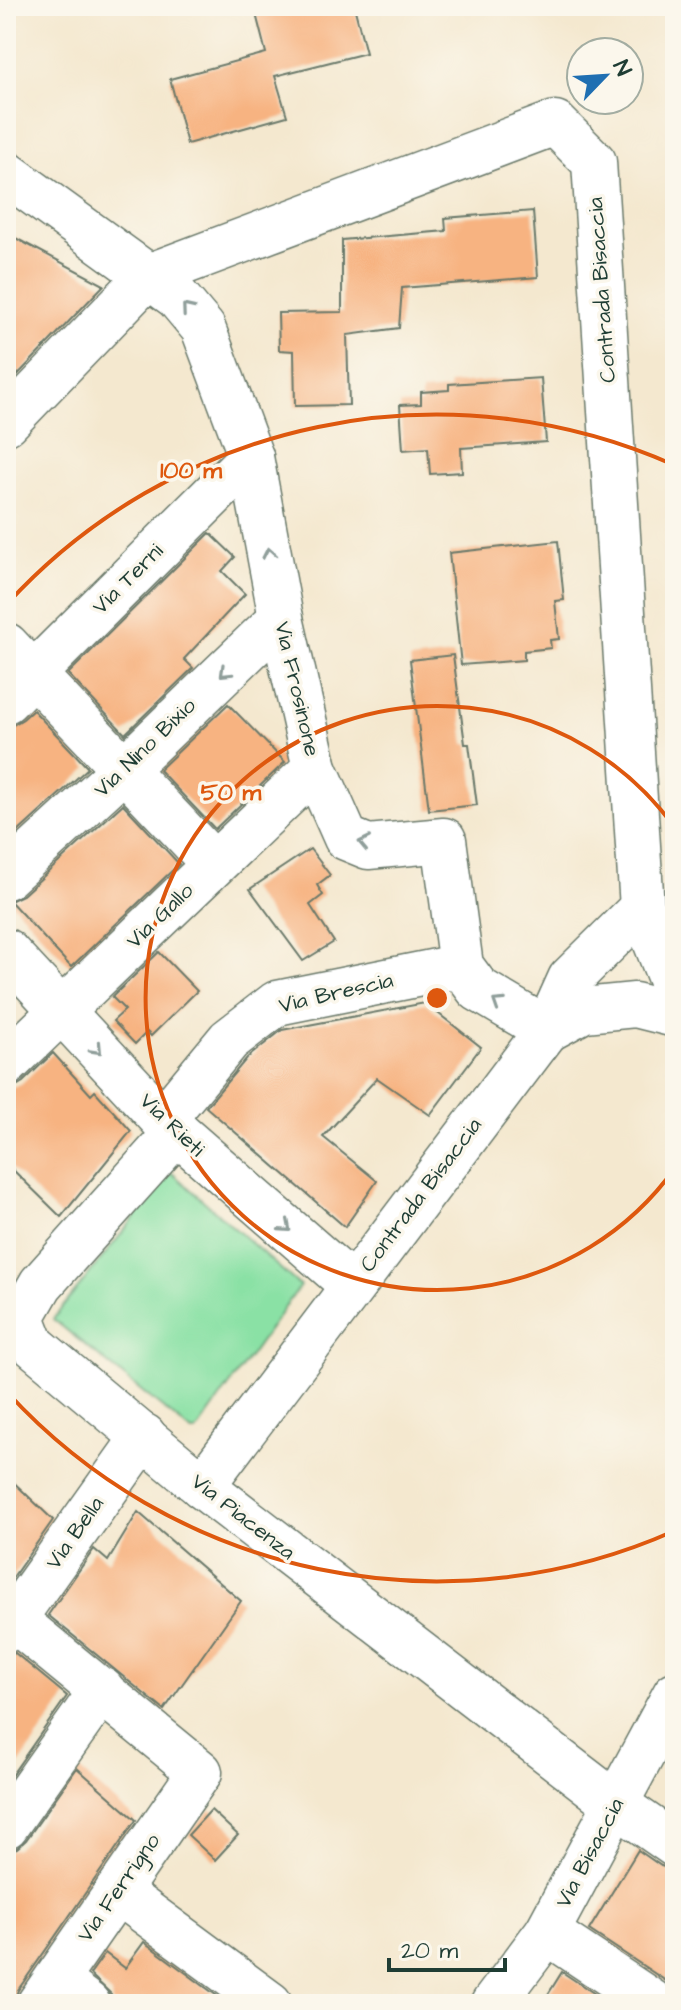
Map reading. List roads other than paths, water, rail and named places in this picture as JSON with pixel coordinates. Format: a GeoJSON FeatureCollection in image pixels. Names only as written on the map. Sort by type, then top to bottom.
{"type":"FeatureCollection","features":[{"type":"Feature","properties":{"kind":"street","name":"Contrada Bisaccia"},"geometry":{"type":"LineString","coordinates":[[148,276],[555,123],[594,162],[642,908],[675,991]]}},
{"type":"Feature","properties":{"kind":"street","name":"Via Frosinone"},"geometry":{"type":"LineString","coordinates":[[6,173],[177,297],[203,328],[251,457],[281,618],[315,768],[346,838],[368,847],[444,840],[461,966]]}},
{"type":"Feature","properties":{"kind":"street"},"geometry":{"type":"LineString","coordinates":[[6,423],[148,276]]}},
{"type":"Feature","properties":{"kind":"street","name":"Via Terni"},"geometry":{"type":"LineString","coordinates":[[15,673],[251,457]]}},
{"type":"Feature","properties":{"kind":"street","name":"Via Nino Bixio"},"geometry":{"type":"LineString","coordinates":[[6,877],[281,618]]}},
{"type":"Feature","properties":{"kind":"street"},"geometry":{"type":"LineString","coordinates":[[15,673],[123,770],[214,864]]}},
{"type":"Feature","properties":{"kind":"street","name":"Via Gallo"},"geometry":{"type":"LineString","coordinates":[[6,1064],[315,768]]}},
{"type":"Feature","properties":{"kind":"street","name":"Contrada Bisaccia"},"geometry":{"type":"LineString","coordinates":[[202,1486],[547,1030],[570,979],[642,908]]}},
{"type":"Feature","properties":{"kind":"street","name":"Via Rieti"},"geometry":{"type":"LineString","coordinates":[[6,951],[170,1126],[352,1285]]}},
{"type":"Feature","properties":{"kind":"street"},"geometry":{"type":"LineString","coordinates":[[461,966],[478,989],[547,1030],[584,1010],[635,1005],[675,1015]]}},
{"type":"Feature","properties":{"kind":"street","name":"Via Brescia"},"geometry":{"type":"LineString","coordinates":[[170,1126],[229,1040],[277,1003],[461,966]]}},
{"type":"Feature","properties":{"kind":"street","name":"Via Piacenza"},"geometry":{"type":"LineString","coordinates":[[170,1126],[41,1284],[22,1317],[33,1345],[202,1486],[616,1804],[675,1845]]}},
{"type":"Feature","properties":{"kind":"street","name":"Via Bella"},"geometry":{"type":"LineString","coordinates":[[9,1621],[144,1436]]}},
{"type":"Feature","properties":{"kind":"street"},"geometry":{"type":"LineString","coordinates":[[6,1826],[102,1690],[9,1621]]}},
{"type":"Feature","properties":{"kind":"street","name":"Via Ferrigno"},"geometry":{"type":"LineString","coordinates":[[61,1996],[117,1891],[200,1772],[102,1690]]}},
{"type":"Feature","properties":{"kind":"street","name":"Via Bisaccia"},"geometry":{"type":"LineString","coordinates":[[493,2004],[547,1932],[674,1697]]}},
{"type":"Feature","properties":{"kind":"street"},"geometry":{"type":"LineString","coordinates":[[117,1891],[270,2004]]}},
{"type":"Feature","properties":{"kind":"street"},"geometry":{"type":"LineString","coordinates":[[547,1932],[655,2004]]}}]}
